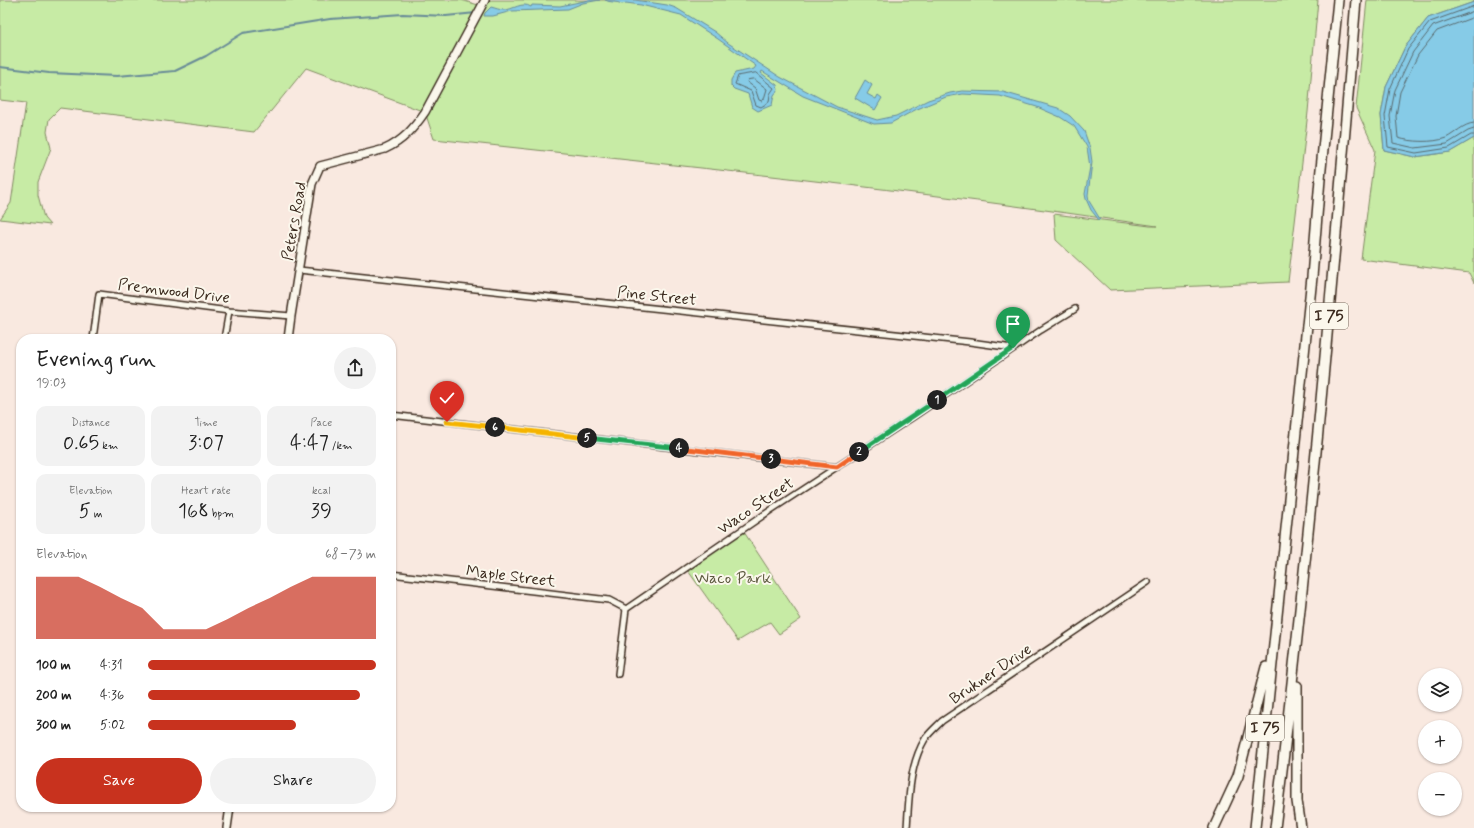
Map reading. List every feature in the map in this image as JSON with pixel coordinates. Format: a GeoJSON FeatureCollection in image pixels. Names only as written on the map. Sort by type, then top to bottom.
{"type":"FeatureCollection","features":[{"type":"Feature","properties":{"kind":"highway","name":"I 75"},"geometry":{"type":"LineString","coordinates":[[1255,828],[1312,277],[1338,0]]}},
{"type":"Feature","properties":{"kind":"highway","name":"I 75"},"geometry":{"type":"LineString","coordinates":[[1275,828],[1324,372],[1356,0]]}},
{"type":"Feature","properties":{"kind":"highway"},"geometry":{"type":"LineString","coordinates":[[1214,828],[1238,776],[1262,687],[1275,628]]}},
{"type":"Feature","properties":{"kind":"highway"},"geometry":{"type":"LineString","coordinates":[[1297,631],[1297,801],[1301,828]]}},
{"type":"Feature","properties":{"kind":"street","name":"Peters Road"},"geometry":{"type":"LineString","coordinates":[[289,334],[312,184],[320,166],[394,145],[415,127],[425,112],[483,3]]}},
{"type":"Feature","properties":{"kind":"street","name":"Pine Street"},"geometry":{"type":"LineString","coordinates":[[299,270],[1013,348]]}},
{"type":"Feature","properties":{"kind":"street","name":"Premwood Drive"},"geometry":{"type":"LineString","coordinates":[[94,334],[99,294],[229,311],[291,316]]}},
{"type":"Feature","properties":{"kind":"street","name":"Waco Street"},"geometry":{"type":"LineString","coordinates":[[626,609],[1013,348],[1075,309]]}},
{"type":"Feature","properties":{"kind":"street"},"geometry":{"type":"LineString","coordinates":[[225,334],[229,311]]}},
{"type":"Feature","properties":{"kind":"street"},"geometry":{"type":"LineString","coordinates":[[396,416],[837,467]]}},
{"type":"Feature","properties":{"kind":"street","name":"Maple Street"},"geometry":{"type":"LineString","coordinates":[[396,575],[610,600],[626,609]]}},
{"type":"Feature","properties":{"kind":"street","name":"Brukner Drive"},"geometry":{"type":"LineString","coordinates":[[907,828],[909,796],[916,759],[925,738],[942,721],[1148,582]]}},
{"type":"Feature","properties":{"kind":"street"},"geometry":{"type":"LineString","coordinates":[[618,674],[626,609]]}},
{"type":"Feature","properties":{"kind":"street"},"geometry":{"type":"LineString","coordinates":[[227,828],[229,812]]}},
{"type":"Feature","properties":{"kind":"green space"},"geometry":{"type":"Polygon","coordinates":[[[0,0],[461,0],[482,6],[485,0],[1318,0],[1308,112],[1288,282],[1110,290],[1056,240],[1054,214],[1157,226],[977,201],[705,168],[434,139],[425,112],[306,68],[254,132],[60,108],[49,119],[47,132],[51,148],[38,182],[38,195],[44,218],[50,225],[0,219],[11,203],[26,103],[0,100],[0,0]]]}},
{"type":"Feature","properties":{"kind":"green space"},"geometry":{"type":"Polygon","coordinates":[[[1367,0],[1474,0],[1474,2],[1428,18],[1405,47],[1386,87],[1381,115],[1384,150],[1415,157],[1450,152],[1474,138],[1474,283],[1469,273],[1361,259],[1375,150],[1356,108],[1367,0]]]}},
{"type":"Feature","properties":{"kind":"green space","name":"Waco Park"},"geometry":{"type":"Polygon","coordinates":[[[742,529],[801,619],[779,634],[770,622],[738,641],[686,568],[742,529]]]}},
{"type":"Feature","properties":{"kind":"water"},"geometry":{"type":"Polygon","coordinates":[[[589,0],[600,0],[583,3],[568,9],[512,11],[493,16],[484,16],[491,7],[504,10],[521,5],[528,5],[531,7],[532,5],[560,6],[589,0]]]}},
{"type":"Feature","properties":{"kind":"water"},"geometry":{"type":"Polygon","coordinates":[[[605,0],[635,0],[667,5],[676,8],[715,32],[728,43],[780,77],[837,107],[877,120],[896,116],[928,100],[962,91],[1003,92],[1058,108],[1070,116],[1084,131],[1090,148],[1092,162],[1088,195],[1089,201],[1100,219],[1099,220],[1091,210],[1085,194],[1090,167],[1087,147],[1074,126],[1060,117],[1037,107],[1000,96],[963,94],[946,97],[915,110],[891,123],[874,124],[803,96],[762,71],[761,73],[777,85],[778,90],[774,95],[772,105],[758,111],[752,107],[748,94],[734,89],[731,86],[731,80],[735,73],[754,69],[756,66],[681,15],[641,5],[626,3],[622,4],[605,0]]]}},
{"type":"Feature","properties":{"kind":"water"},"geometry":{"type":"Polygon","coordinates":[[[1474,2],[1474,138],[1450,152],[1415,157],[1384,150],[1381,115],[1386,87],[1405,47],[1428,18],[1474,2]]]}},
{"type":"Feature","properties":{"kind":"water"},"geometry":{"type":"Polygon","coordinates":[[[865,80],[872,85],[867,94],[876,99],[878,95],[882,98],[875,110],[855,98],[865,80]]]}},
{"type":"Feature","properties":{"kind":"waterway"},"geometry":{"type":"LineString","coordinates":[[0,67],[49,73],[117,76],[175,71],[206,56],[243,33],[330,19],[403,14],[446,16],[476,13]]}},
{"type":"Feature","properties":{"kind":"route"},"geometry":{"type":"LineString","coordinates":[[447,422],[837,467],[1013,348]]}}]}
